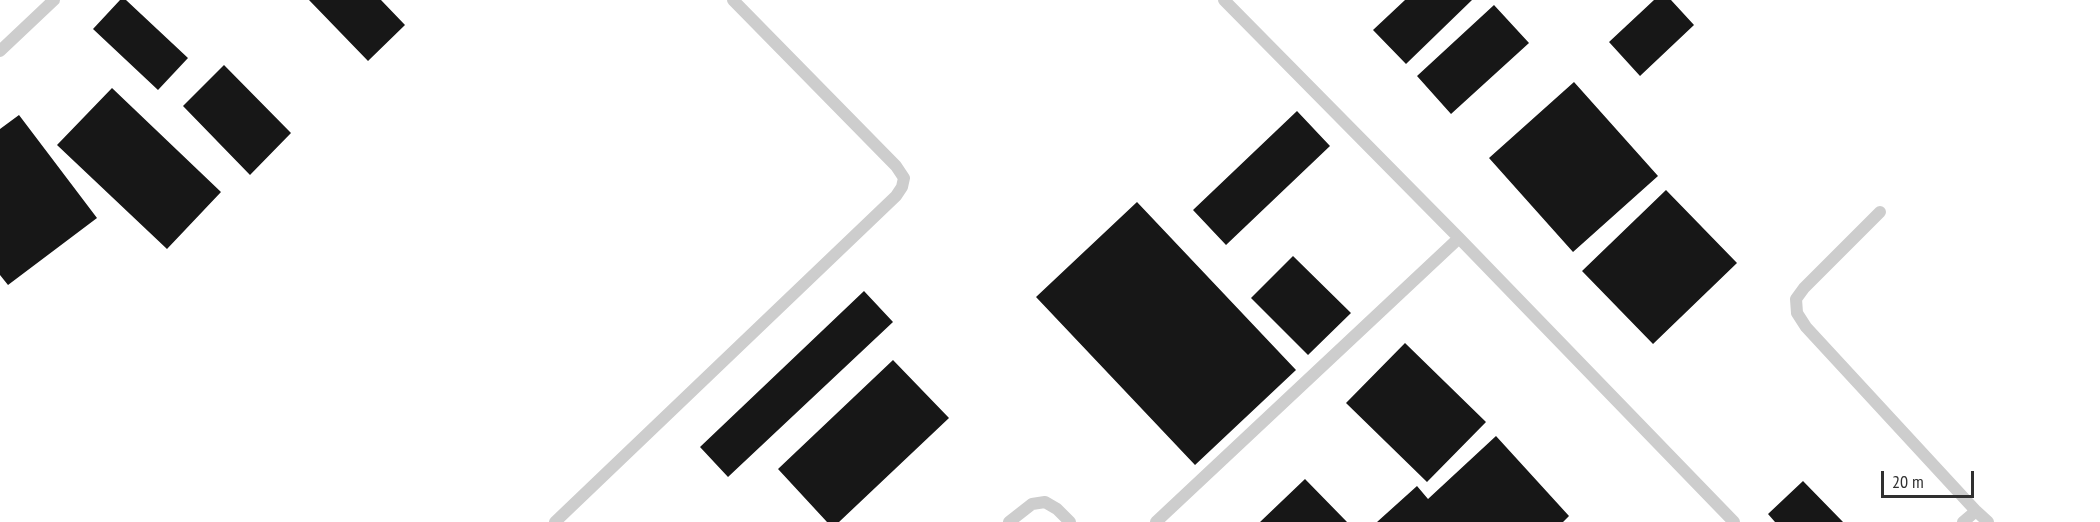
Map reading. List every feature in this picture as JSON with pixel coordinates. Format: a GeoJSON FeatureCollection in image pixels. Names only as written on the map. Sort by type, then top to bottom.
{"type":"FeatureCollection","features":[{"type":"Feature","properties":{"kind":"lane"},"geometry":{"type":"LineString","coordinates":[[0,51],[54,0]]}},
{"type":"Feature","properties":{"kind":"lane"},"geometry":{"type":"LineString","coordinates":[[555,522],[896,196],[902,187],[904,178],[896,166],[733,0]]}},
{"type":"Feature","properties":{"kind":"lane"},"geometry":{"type":"LineString","coordinates":[[1224,0],[1734,522]]}},
{"type":"Feature","properties":{"kind":"lane"},"geometry":{"type":"LineString","coordinates":[[1880,212],[1804,288],[1796,299],[1797,313],[1806,327],[1988,522]]}},
{"type":"Feature","properties":{"kind":"lane"},"geometry":{"type":"LineString","coordinates":[[1156,522],[1459,238]]}},
{"type":"Feature","properties":{"kind":"lane"},"geometry":{"type":"LineString","coordinates":[[1009,522],[1032,504],[1045,502],[1057,509],[1070,522]]}},
{"type":"Feature","properties":{"kind":"lane"},"geometry":{"type":"LineString","coordinates":[[1963,522],[1976,510]]}},
{"type":"Feature","properties":{"kind":"building"},"geometry":{"type":"Polygon","coordinates":[[[120,0],[126,0],[188,58],[158,90],[93,29],[120,0]]]}},
{"type":"Feature","properties":{"kind":"building"},"geometry":{"type":"Polygon","coordinates":[[[309,0],[381,0],[405,25],[368,61],[309,0]]]}},
{"type":"Feature","properties":{"kind":"building"},"geometry":{"type":"Polygon","coordinates":[[[1405,0],[1472,0],[1406,64],[1373,30],[1405,0]]]}},
{"type":"Feature","properties":{"kind":"building"},"geometry":{"type":"Polygon","coordinates":[[[1654,0],[1671,0],[1694,25],[1640,76],[1609,42],[1654,0]]]}},
{"type":"Feature","properties":{"kind":"building"},"geometry":{"type":"Polygon","coordinates":[[[1494,5],[1529,43],[1451,114],[1417,76],[1494,5]]]}},
{"type":"Feature","properties":{"kind":"building"},"geometry":{"type":"Polygon","coordinates":[[[224,65],[291,133],[250,175],[183,106],[224,65]]]}},
{"type":"Feature","properties":{"kind":"building"},"geometry":{"type":"Polygon","coordinates":[[[1574,82],[1658,176],[1573,252],[1489,158],[1574,82]]]}},
{"type":"Feature","properties":{"kind":"building"},"geometry":{"type":"Polygon","coordinates":[[[112,88],[221,192],[167,249],[57,145],[112,88]]]}},
{"type":"Feature","properties":{"kind":"building"},"geometry":{"type":"Polygon","coordinates":[[[1297,111],[1330,146],[1226,245],[1193,210],[1297,111]]]}},
{"type":"Feature","properties":{"kind":"building"},"geometry":{"type":"Polygon","coordinates":[[[19,115],[97,218],[8,285],[0,275],[0,129],[19,115]]]}},
{"type":"Feature","properties":{"kind":"building"},"geometry":{"type":"Polygon","coordinates":[[[1666,190],[1737,263],[1653,344],[1582,271],[1666,190]]]}},
{"type":"Feature","properties":{"kind":"building"},"geometry":{"type":"Polygon","coordinates":[[[1137,202],[1296,370],[1195,465],[1036,297],[1137,202]]]}},
{"type":"Feature","properties":{"kind":"building"},"geometry":{"type":"Polygon","coordinates":[[[1293,256],[1351,313],[1308,355],[1251,298],[1293,256]]]}},
{"type":"Feature","properties":{"kind":"building"},"geometry":{"type":"Polygon","coordinates":[[[864,291],[893,322],[728,477],[700,447],[864,291]]]}},
{"type":"Feature","properties":{"kind":"building"},"geometry":{"type":"Polygon","coordinates":[[[1405,343],[1486,422],[1427,482],[1346,403],[1405,343]]]}},
{"type":"Feature","properties":{"kind":"building"},"geometry":{"type":"Polygon","coordinates":[[[893,360],[949,418],[839,522],[827,522],[778,469],[893,360]]]}},
{"type":"Feature","properties":{"kind":"building"},"geometry":{"type":"Polygon","coordinates":[[[1496,436],[1569,516],[1563,522],[1377,522],[1417,486],[1428,499],[1496,436]]]}},
{"type":"Feature","properties":{"kind":"building"},"geometry":{"type":"Polygon","coordinates":[[[1305,479],[1347,522],[1260,522],[1305,479]]]}},
{"type":"Feature","properties":{"kind":"building"},"geometry":{"type":"Polygon","coordinates":[[[1803,481],[1843,522],[1775,522],[1768,514],[1803,481]]]}}]}
